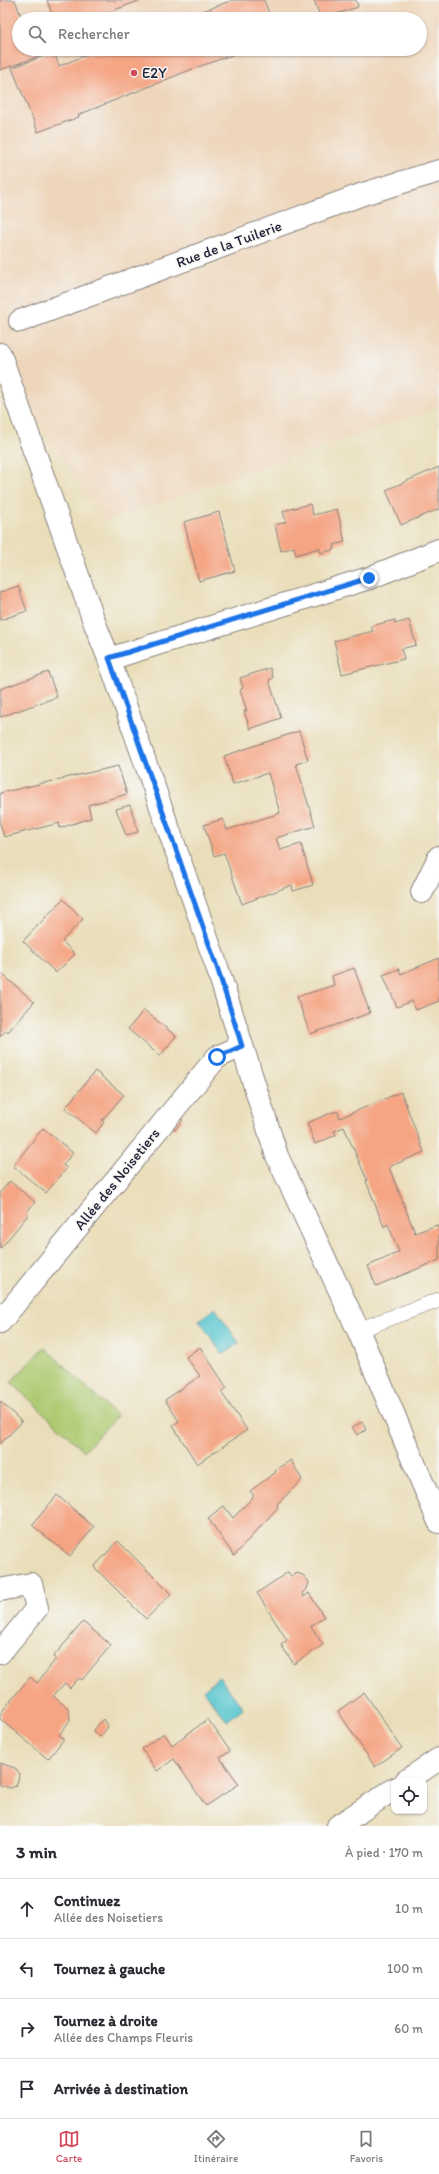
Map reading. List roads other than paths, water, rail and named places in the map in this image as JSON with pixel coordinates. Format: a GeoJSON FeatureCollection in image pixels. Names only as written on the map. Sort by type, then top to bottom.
{"type":"FeatureCollection","features":[{"type":"Feature","properties":{"kind":"street","name":"Rue de la Tuilerie"},"geometry":{"type":"LineString","coordinates":[[20,321],[363,194],[439,171]]}},
{"type":"Feature","properties":{"kind":"street"},"geometry":{"type":"LineString","coordinates":[[0,354],[109,658],[217,967],[277,1156],[358,1330],[439,1522]]}},
{"type":"Feature","properties":{"kind":"street"},"geometry":{"type":"LineString","coordinates":[[109,658],[369,578],[439,550]]}},
{"type":"Feature","properties":{"kind":"street"},"geometry":{"type":"LineString","coordinates":[[422,892],[439,856]]}},
{"type":"Feature","properties":{"kind":"street","name":"Allée des Noisetiers"},"geometry":{"type":"LineString","coordinates":[[0,1322],[217,1057],[242,1046]]}},
{"type":"Feature","properties":{"kind":"street"},"geometry":{"type":"LineString","coordinates":[[0,1590],[31,1584],[37,1608],[0,1653]]}},
{"type":"Feature","properties":{"kind":"street"},"geometry":{"type":"LineString","coordinates":[[410,1778],[439,1759]]}},
{"type":"Feature","properties":{"kind":"street"},"geometry":{"type":"LineString","coordinates":[[343,1824],[391,1791]]}},
{"type":"Feature","properties":{"kind":"lane"},"geometry":{"type":"LineString","coordinates":[[358,1330],[439,1300]]}},
{"type":"Feature","properties":{"kind":"water"},"geometry":{"type":"Polygon","coordinates":[[[215,1308],[239,1343],[222,1354],[199,1320],[215,1308]]]}},
{"type":"Feature","properties":{"kind":"water"},"geometry":{"type":"Polygon","coordinates":[[[219,1677],[243,1708],[227,1721],[203,1690],[219,1677]]]}},
{"type":"Feature","properties":{"kind":"place","name":"E2Y"},"geometry":{"type":"Point","coordinates":[134,73]}}]}
